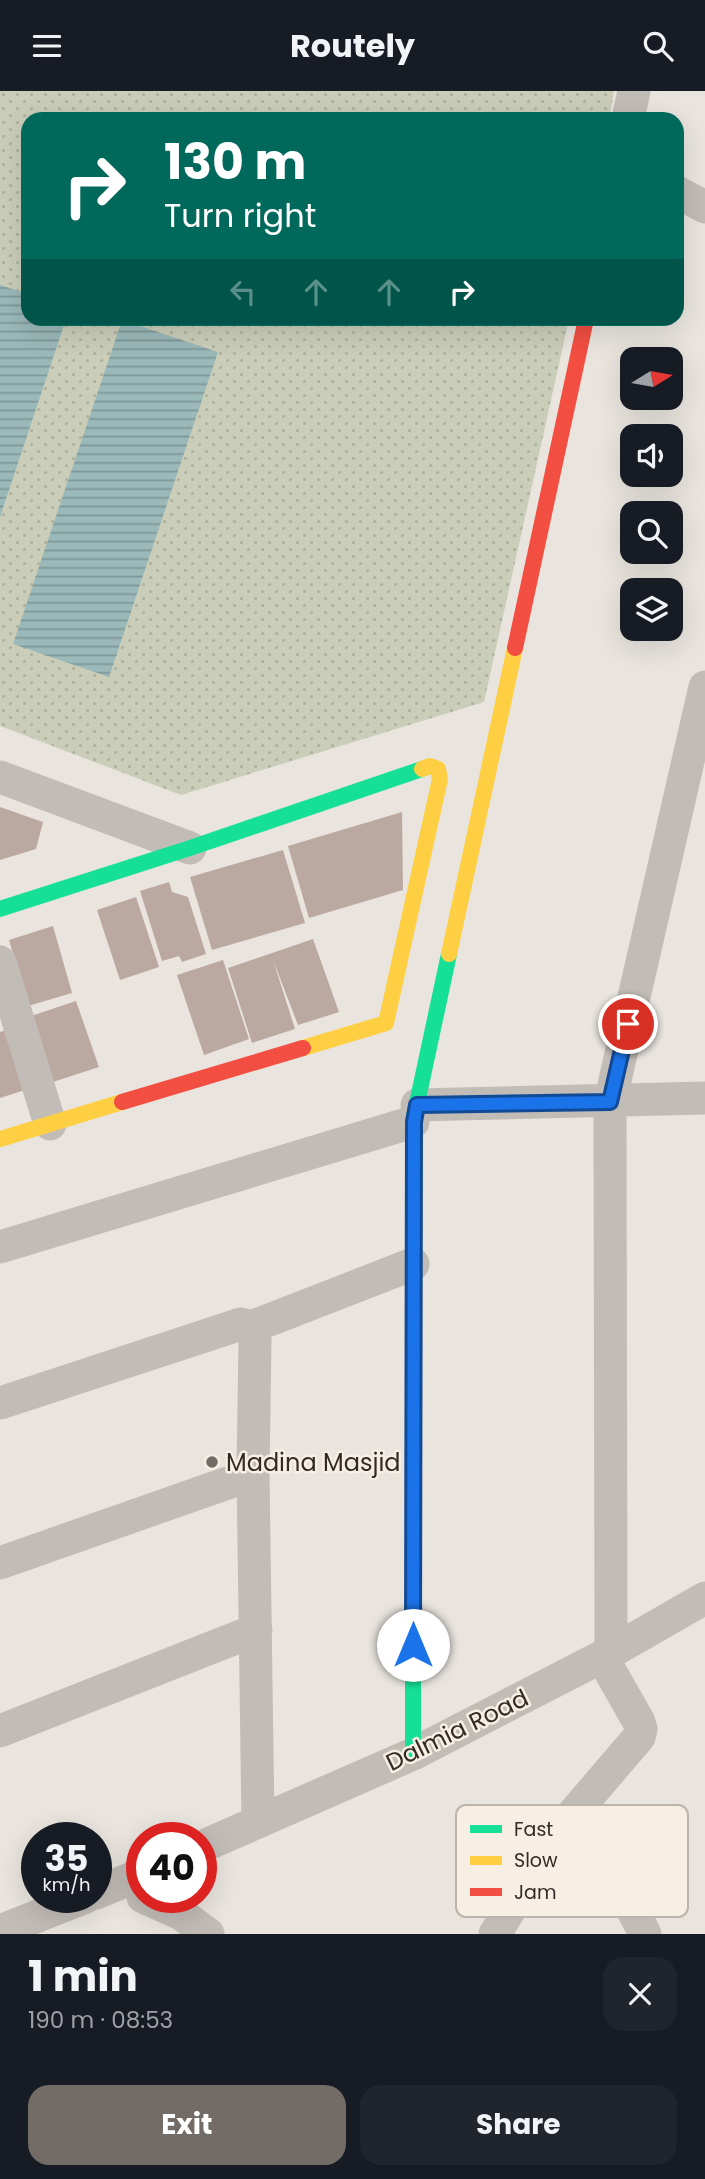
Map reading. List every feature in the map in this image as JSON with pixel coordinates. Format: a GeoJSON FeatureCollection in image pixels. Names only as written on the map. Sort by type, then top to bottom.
{"type":"FeatureCollection","features":[{"type":"Feature","properties":{"kind":"street"},"geometry":{"type":"LineString","coordinates":[[630,112],[634,91]]}},
{"type":"Feature","properties":{"kind":"street"},"geometry":{"type":"LineString","coordinates":[[684,196],[705,207]]}},
{"type":"Feature","properties":{"kind":"street"},"geometry":{"type":"LineString","coordinates":[[413,1754],[415,1113],[584,326]]}},
{"type":"Feature","properties":{"kind":"street"},"geometry":{"type":"LineString","coordinates":[[581,1805],[639,1737],[641,1729],[607,1655],[610,1102],[705,687]]}},
{"type":"Feature","properties":{"kind":"street"},"geometry":{"type":"LineString","coordinates":[[0,909],[430,766],[438,769],[440,779],[386,1023],[0,1139]]}},
{"type":"Feature","properties":{"kind":"street"},"geometry":{"type":"LineString","coordinates":[[0,777],[190,848]]}},
{"type":"Feature","properties":{"kind":"street"},"geometry":{"type":"LineString","coordinates":[[0,962],[50,1124]]}},
{"type":"Feature","properties":{"kind":"street"},"geometry":{"type":"LineString","coordinates":[[0,1247],[415,1113],[705,1098]]}},
{"type":"Feature","properties":{"kind":"street"},"geometry":{"type":"LineString","coordinates":[[0,1403],[241,1324],[251,1327],[413,1264]]}},
{"type":"Feature","properties":{"kind":"street"},"geometry":{"type":"LineString","coordinates":[[251,1327],[255,1338],[253,1474],[258,1822]]}},
{"type":"Feature","properties":{"kind":"street"},"geometry":{"type":"LineString","coordinates":[[0,1563],[253,1474]]}},
{"type":"Feature","properties":{"kind":"street","name":"Dalmia Road"},"geometry":{"type":"LineString","coordinates":[[217,1840],[413,1754],[607,1655],[705,1598]]}},
{"type":"Feature","properties":{"kind":"street"},"geometry":{"type":"LineString","coordinates":[[0,1731],[256,1630]]}},
{"type":"Feature","properties":{"kind":"street"},"geometry":{"type":"LineString","coordinates":[[0,1931],[46,1913]]}},
{"type":"Feature","properties":{"kind":"street"},"geometry":{"type":"LineString","coordinates":[[179,1913],[208,1934]]}},
{"type":"Feature","properties":{"kind":"street"},"geometry":{"type":"LineString","coordinates":[[495,1934],[505,1917]]}},
{"type":"Feature","properties":{"kind":"street"},"geometry":{"type":"LineString","coordinates":[[636,1917],[645,1934]]}},
{"type":"Feature","properties":{"kind":"green space"},"geometry":{"type":"Polygon","coordinates":[[[0,91],[614,91],[610,112],[21,112],[21,326],[567,326],[484,702],[181,795],[0,726],[0,91]]]}},
{"type":"Feature","properties":{"kind":"water"},"geometry":{"type":"Polygon","coordinates":[[[0,285],[21,292],[21,326],[64,326],[0,517],[0,285]]]}},
{"type":"Feature","properties":{"kind":"water"},"geometry":{"type":"Polygon","coordinates":[[[120,326],[140,326],[218,352],[109,677],[13,644],[120,326]]]}},
{"type":"Feature","properties":{"kind":"building"},"geometry":{"type":"Polygon","coordinates":[[[0,807],[43,822],[36,849],[0,860],[0,807]]]}},
{"type":"Feature","properties":{"kind":"building"},"geometry":{"type":"Polygon","coordinates":[[[402,812],[403,890],[309,918],[288,846],[402,812]]]}},
{"type":"Feature","properties":{"kind":"building"},"geometry":{"type":"Polygon","coordinates":[[[283,850],[305,923],[212,950],[190,877],[283,850]]]}},
{"type":"Feature","properties":{"kind":"building"},"geometry":{"type":"Polygon","coordinates":[[[169,882],[172,892],[188,897],[206,954],[182,962],[179,956],[162,961],[140,891],[169,882]]]}},
{"type":"Feature","properties":{"kind":"building"},"geometry":{"type":"Polygon","coordinates":[[[136,897],[159,967],[120,980],[97,910],[136,897]]]}},
{"type":"Feature","properties":{"kind":"building"},"geometry":{"type":"Polygon","coordinates":[[[53,926],[72,993],[28,1006],[9,940],[53,926]]]}},
{"type":"Feature","properties":{"kind":"building"},"geometry":{"type":"Polygon","coordinates":[[[313,939],[339,1012],[298,1025],[273,960],[295,1029],[252,1043],[228,968],[313,939]]]}},
{"type":"Feature","properties":{"kind":"building"},"geometry":{"type":"Polygon","coordinates":[[[223,960],[249,1039],[204,1055],[177,975],[223,960]]]}},
{"type":"Feature","properties":{"kind":"building"},"geometry":{"type":"Polygon","coordinates":[[[76,1001],[99,1067],[53,1082],[31,1016],[76,1001]]]}},
{"type":"Feature","properties":{"kind":"building"},"geometry":{"type":"Polygon","coordinates":[[[7,1030],[25,1090],[0,1098],[0,1032],[7,1030]]]}},
{"type":"Feature","properties":{"kind":"traffic: fast"},"geometry":{"type":"LineString","coordinates":[[0,909],[422,769]]}},
{"type":"Feature","properties":{"kind":"traffic: fast"},"geometry":{"type":"LineString","coordinates":[[413,1754],[413,1122],[449,954]]}},
{"type":"Feature","properties":{"kind":"traffic: slow"},"geometry":{"type":"LineString","coordinates":[[449,954],[515,648]]}},
{"type":"Feature","properties":{"kind":"traffic: slow"},"geometry":{"type":"LineString","coordinates":[[303,1048],[386,1023],[440,779],[438,769],[430,766],[422,769]]}},
{"type":"Feature","properties":{"kind":"traffic: slow"},"geometry":{"type":"LineString","coordinates":[[0,1139],[122,1102]]}},
{"type":"Feature","properties":{"kind":"traffic: jam"},"geometry":{"type":"LineString","coordinates":[[515,648],[584,326]]}},
{"type":"Feature","properties":{"kind":"traffic: jam"},"geometry":{"type":"LineString","coordinates":[[122,1102],[303,1048]]}},
{"type":"Feature","properties":{"kind":"place","name":"Madina Masjid"},"geometry":{"type":"Point","coordinates":[212,1462]}},
{"type":"Feature","properties":{"kind":"route"},"geometry":{"type":"LineString","coordinates":[[413,1645],[414,1122],[417,1105],[610,1102],[628,1024]]}}]}
